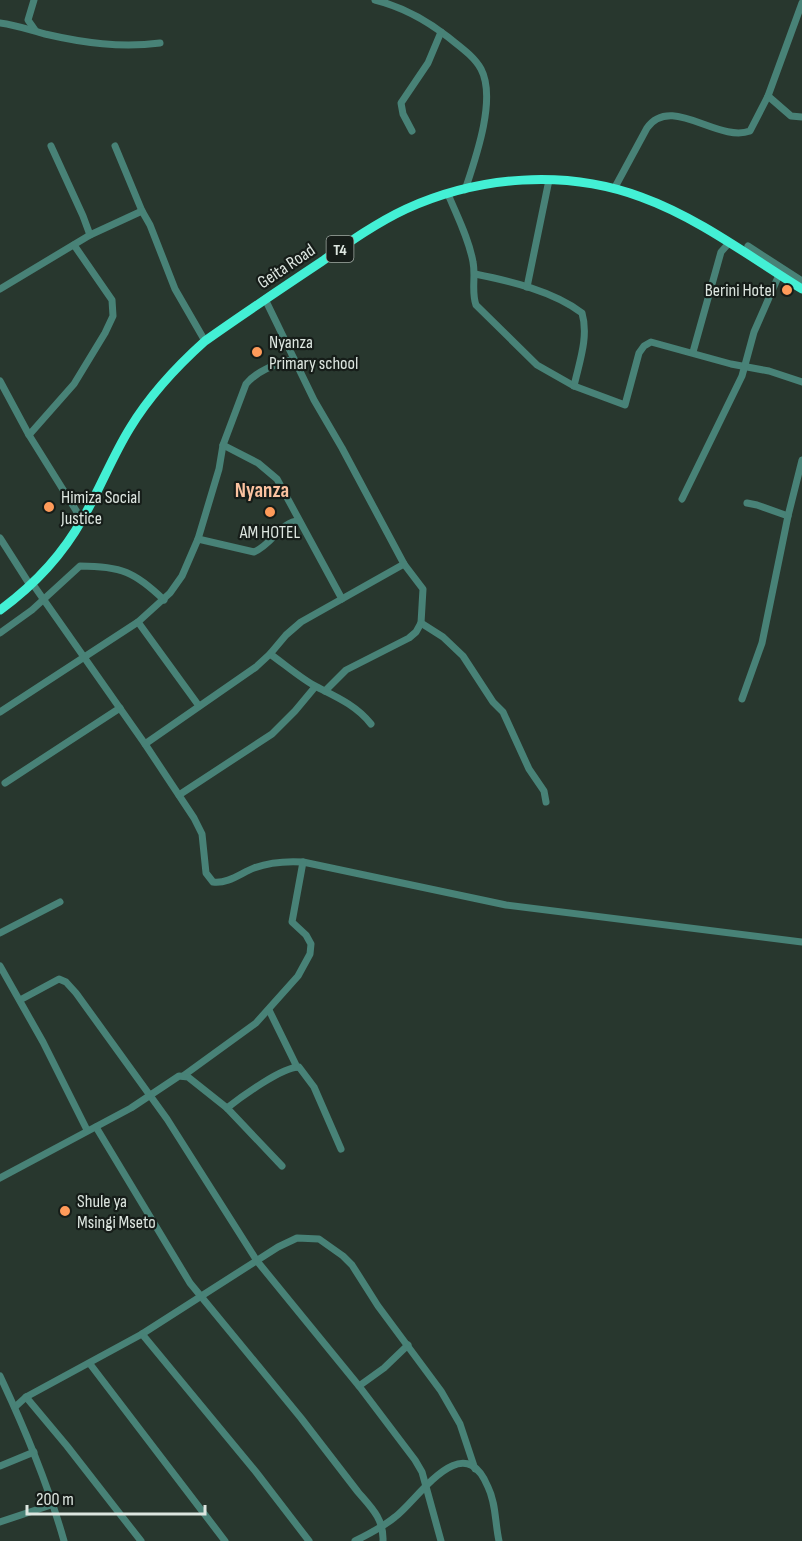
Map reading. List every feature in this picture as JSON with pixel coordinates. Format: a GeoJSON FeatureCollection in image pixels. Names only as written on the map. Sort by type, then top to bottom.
{"type":"FeatureCollection","features":[{"type":"Feature","properties":{"kind":"highway","name":"Geita Road"},"geometry":{"type":"LineString","coordinates":[[0,610],[31,584],[56,557],[82,520],[129,430],[147,403],[184,359],[205,341],[265,299],[378,224],[406,209],[448,194],[497,182],[561,179],[614,189],[641,197],[686,217],[802,290]]}},
{"type":"Feature","properties":{"kind":"street"},"geometry":{"type":"LineString","coordinates":[[34,0],[28,20],[35,30]]}},
{"type":"Feature","properties":{"kind":"street"},"geometry":{"type":"LineString","coordinates":[[375,0],[412,12],[441,32],[477,63],[483,72],[486,102],[479,145],[465,189]]}},
{"type":"Feature","properties":{"kind":"street"},"geometry":{"type":"LineString","coordinates":[[614,189],[647,128],[659,116],[675,116],[727,132],[742,134],[750,131],[768,96],[802,3]]}},
{"type":"Feature","properties":{"kind":"street"},"geometry":{"type":"LineString","coordinates":[[0,23],[113,46],[160,43]]}},
{"type":"Feature","properties":{"kind":"street"},"geometry":{"type":"LineString","coordinates":[[412,131],[403,114],[401,104],[429,63],[441,32]]}},
{"type":"Feature","properties":{"kind":"street"},"geometry":{"type":"LineString","coordinates":[[768,96],[791,116],[802,117]]}},
{"type":"Feature","properties":{"kind":"street"},"geometry":{"type":"LineString","coordinates":[[51,146],[90,235]]}},
{"type":"Feature","properties":{"kind":"street"},"geometry":{"type":"LineString","coordinates":[[115,146],[175,289],[205,341]]}},
{"type":"Feature","properties":{"kind":"street"},"geometry":{"type":"LineString","coordinates":[[527,287],[549,180]]}},
{"type":"Feature","properties":{"kind":"street"},"geometry":{"type":"LineString","coordinates":[[448,194],[467,242],[475,274],[473,296],[480,310],[537,365],[574,386],[626,405],[637,360],[644,346],[654,342],[769,371],[802,382]]}},
{"type":"Feature","properties":{"kind":"street"},"geometry":{"type":"LineString","coordinates":[[0,289],[90,235],[142,212]]}},
{"type":"Feature","properties":{"kind":"street"},"geometry":{"type":"LineString","coordinates":[[693,352],[721,252],[729,243]]}},
{"type":"Feature","properties":{"kind":"street"},"geometry":{"type":"LineString","coordinates":[[29,435],[74,384],[113,316],[111,300],[74,245]]}},
{"type":"Feature","properties":{"kind":"street"},"geometry":{"type":"LineString","coordinates":[[748,246],[802,281]]}},
{"type":"Feature","properties":{"kind":"street"},"geometry":{"type":"LineString","coordinates":[[475,274],[527,287],[557,299],[582,313],[583,349],[574,386]]}},
{"type":"Feature","properties":{"kind":"street"},"geometry":{"type":"LineString","coordinates":[[682,499],[745,366],[756,326],[779,275]]}},
{"type":"Feature","properties":{"kind":"street"},"geometry":{"type":"LineString","coordinates":[[265,299],[314,400],[404,564],[423,589],[421,623],[416,632],[409,638],[346,670],[325,690]]}},
{"type":"Feature","properties":{"kind":"street"},"geometry":{"type":"LineString","coordinates":[[0,712],[138,622],[164,600],[182,576],[198,539],[219,469],[223,445],[246,384],[253,376],[266,368],[294,359]]}},
{"type":"Feature","properties":{"kind":"street"},"geometry":{"type":"LineString","coordinates":[[0,381],[29,435],[82,520]]}},
{"type":"Feature","properties":{"kind":"street"},"geometry":{"type":"LineString","coordinates":[[223,445],[258,463],[277,479],[342,599]]}},
{"type":"Feature","properties":{"kind":"street"},"geometry":{"type":"LineString","coordinates":[[742,699],[762,643],[802,460]]}},
{"type":"Feature","properties":{"kind":"street"},"geometry":{"type":"LineString","coordinates":[[747,503],[788,516]]}},
{"type":"Feature","properties":{"kind":"street"},"geometry":{"type":"LineString","coordinates":[[198,539],[254,552],[267,545],[288,523],[299,521]]}},
{"type":"Feature","properties":{"kind":"street"},"geometry":{"type":"LineString","coordinates":[[0,538],[145,744],[194,818],[202,834],[206,873],[213,882],[223,882],[265,865],[286,861],[303,862],[506,905],[802,942]]}},
{"type":"Feature","properties":{"kind":"street"},"geometry":{"type":"LineString","coordinates":[[145,744],[242,677],[270,654],[301,622],[404,564]]}},
{"type":"Feature","properties":{"kind":"street"},"geometry":{"type":"LineString","coordinates":[[0,633],[44,600],[77,568],[85,566],[127,571],[141,578],[164,600]]}},
{"type":"Feature","properties":{"kind":"street"},"geometry":{"type":"LineString","coordinates":[[138,622],[200,706]]}},
{"type":"Feature","properties":{"kind":"street"},"geometry":{"type":"LineString","coordinates":[[421,623],[451,644],[467,662],[493,702],[503,712],[509,729],[544,791],[546,802]]}},
{"type":"Feature","properties":{"kind":"street"},"geometry":{"type":"LineString","coordinates":[[270,654],[315,687],[325,690],[357,710],[371,724]]}},
{"type":"Feature","properties":{"kind":"street"},"geometry":{"type":"LineString","coordinates":[[179,795],[272,734],[315,687]]}},
{"type":"Feature","properties":{"kind":"street"},"geometry":{"type":"LineString","coordinates":[[5,783],[120,708]]}},
{"type":"Feature","properties":{"kind":"street"},"geometry":{"type":"LineString","coordinates":[[0,1178],[96,1127],[179,1076],[183,1076],[244,1033],[269,1010],[298,976],[311,949],[306,935],[292,922],[303,862]]}},
{"type":"Feature","properties":{"kind":"street"},"geometry":{"type":"LineString","coordinates":[[0,933],[60,902]]}},
{"type":"Feature","properties":{"kind":"street"},"geometry":{"type":"LineString","coordinates":[[0,966],[43,1042],[87,1130]]}},
{"type":"Feature","properties":{"kind":"street"},"geometry":{"type":"LineString","coordinates":[[20,1000],[56,980],[63,980],[101,1027],[168,1119],[257,1261],[359,1386],[415,1460],[426,1484],[441,1541]]}},
{"type":"Feature","properties":{"kind":"street"},"geometry":{"type":"LineString","coordinates":[[269,1010],[297,1067],[308,1077],[314,1087],[341,1149]]}},
{"type":"Feature","properties":{"kind":"street"},"geometry":{"type":"LineString","coordinates":[[227,1108],[262,1084],[297,1067]]}},
{"type":"Feature","properties":{"kind":"street"},"geometry":{"type":"LineString","coordinates":[[183,1076],[201,1086],[227,1108],[282,1166]]}},
{"type":"Feature","properties":{"kind":"street"},"geometry":{"type":"LineString","coordinates":[[96,1127],[200,1297],[219,1316],[375,1511],[382,1526],[383,1541]]}},
{"type":"Feature","properties":{"kind":"street"},"geometry":{"type":"LineString","coordinates":[[15,1407],[26,1397],[142,1334],[278,1247],[297,1238],[319,1239],[352,1265],[370,1295],[441,1391],[460,1424],[475,1469]]}},
{"type":"Feature","properties":{"kind":"street"},"geometry":{"type":"LineString","coordinates":[[142,1334],[256,1472],[309,1541]]}},
{"type":"Feature","properties":{"kind":"street"},"geometry":{"type":"LineString","coordinates":[[359,1386],[384,1368],[408,1345]]}},
{"type":"Feature","properties":{"kind":"street"},"geometry":{"type":"LineString","coordinates":[[90,1364],[225,1541]]}},
{"type":"Feature","properties":{"kind":"street"},"geometry":{"type":"LineString","coordinates":[[0,1376],[34,1452],[54,1504],[64,1541]]}},
{"type":"Feature","properties":{"kind":"street"},"geometry":{"type":"LineString","coordinates":[[26,1397],[141,1541]]}},
{"type":"Feature","properties":{"kind":"street"},"geometry":{"type":"LineString","coordinates":[[0,1466],[34,1452]]}},
{"type":"Feature","properties":{"kind":"street"},"geometry":{"type":"LineString","coordinates":[[355,1541],[382,1526],[409,1505],[426,1484],[443,1469],[454,1465],[470,1466],[484,1478],[491,1495],[499,1541]]}},
{"type":"Feature","properties":{"kind":"street"},"geometry":{"type":"LineString","coordinates":[[0,1522],[54,1504]]}},
{"type":"Feature","properties":{"kind":"place","name":"Berini Hotel"},"geometry":{"type":"Point","coordinates":[787,290]}},
{"type":"Feature","properties":{"kind":"place","name":"Nyanza Primary school"},"geometry":{"type":"Point","coordinates":[257,352]}},
{"type":"Feature","properties":{"kind":"place","name":"Himiza Social Justice"},"geometry":{"type":"Point","coordinates":[49,507]}},
{"type":"Feature","properties":{"kind":"place","name":"AM HOTEL"},"geometry":{"type":"Point","coordinates":[270,512]}},
{"type":"Feature","properties":{"kind":"place","name":"Shule ya Msingi Mseto"},"geometry":{"type":"Point","coordinates":[65,1211]}},
{"type":"Feature","properties":{"kind":"district","name":"Nyanza"},"geometry":{"type":"Point","coordinates":[262,490]}}]}
